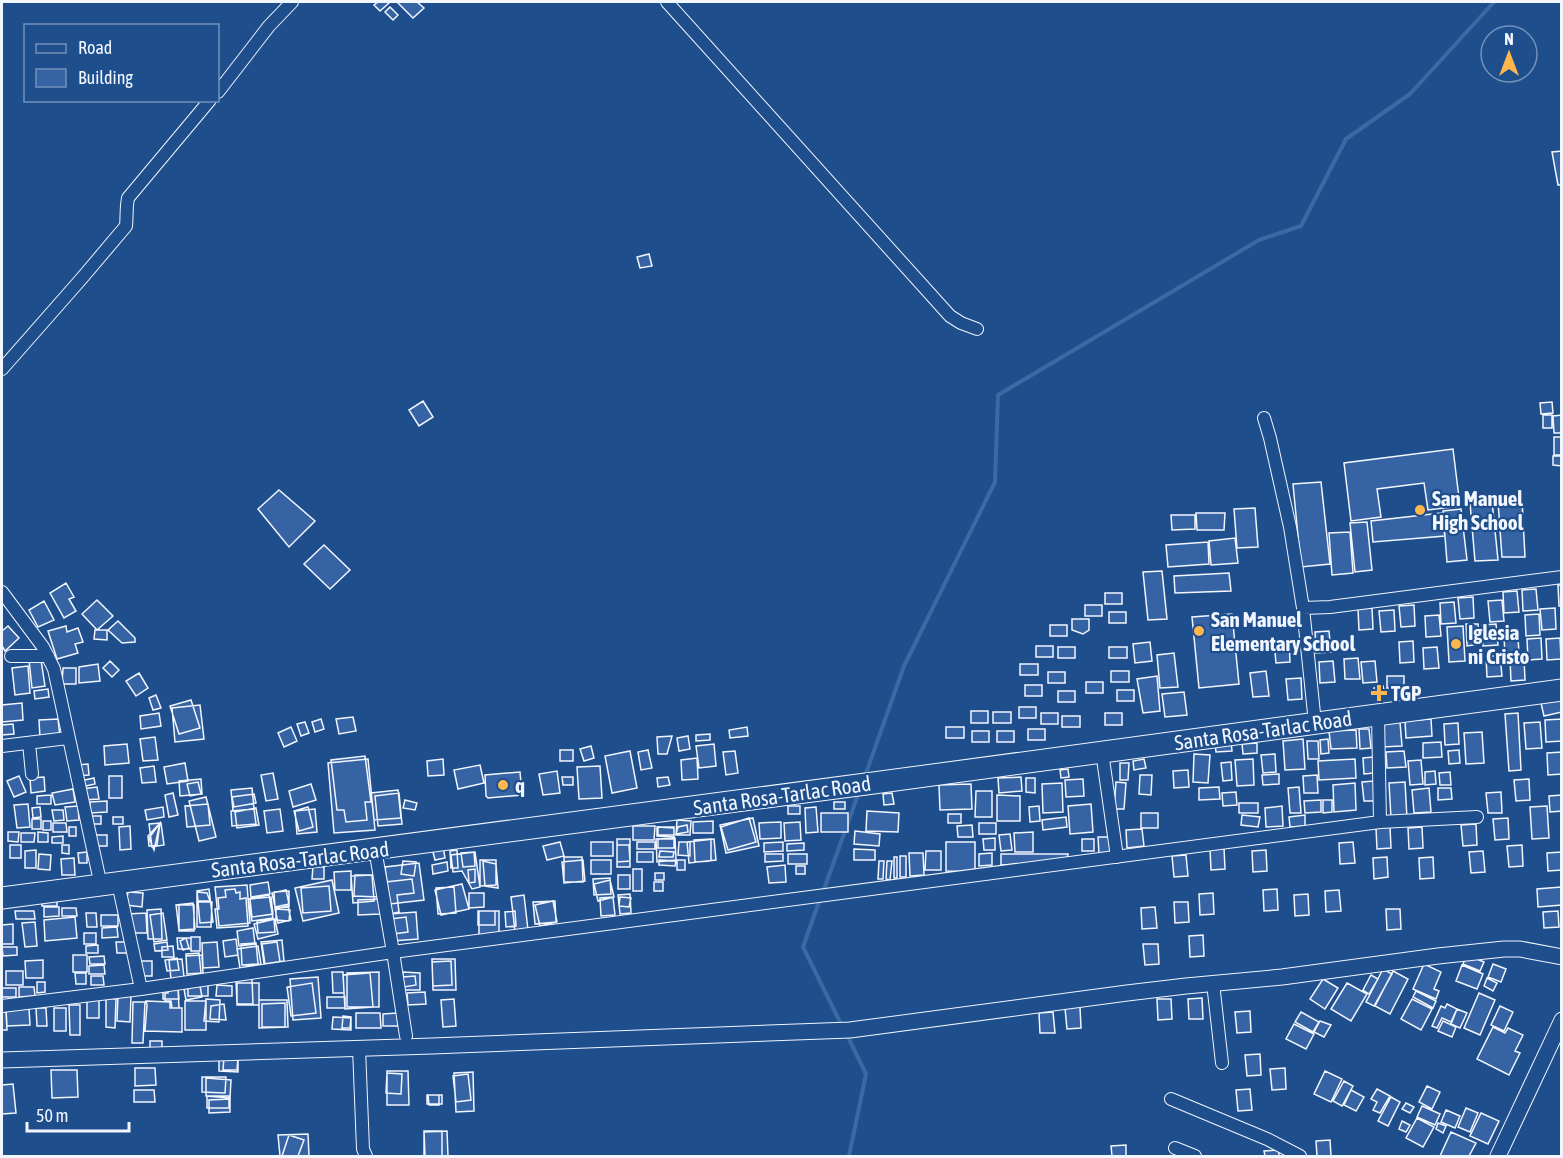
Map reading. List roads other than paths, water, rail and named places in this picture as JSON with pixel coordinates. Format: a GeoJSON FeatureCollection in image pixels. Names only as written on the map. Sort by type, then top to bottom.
{"type":"FeatureCollection","features":[{"type":"Feature","properties":{"kind":"highway","name":"Santa Rosa-Tarlac Road"},"geometry":{"type":"LineString","coordinates":[[2,898],[1562,690]]}},
{"type":"Feature","properties":{"kind":"street"},"geometry":{"type":"LineString","coordinates":[[219,91],[269,26],[292,2]]}},
{"type":"Feature","properties":{"kind":"street"},"geometry":{"type":"LineString","coordinates":[[667,2],[950,316],[977,329]]}},
{"type":"Feature","properties":{"kind":"street"},"geometry":{"type":"LineString","coordinates":[[2,369],[126,226],[128,198],[208,102]]}},
{"type":"Feature","properties":{"kind":"street"},"geometry":{"type":"LineString","coordinates":[[1264,418],[1290,528],[1303,608],[1315,723]]}},
{"type":"Feature","properties":{"kind":"street"},"geometry":{"type":"LineString","coordinates":[[1303,608],[1330,607],[1562,577]]}},
{"type":"Feature","properties":{"kind":"street"},"geometry":{"type":"LineString","coordinates":[[2,592],[48,656],[54,669],[85,811],[141,989]]}},
{"type":"Feature","properties":{"kind":"street"},"geometry":{"type":"LineString","coordinates":[[11,656],[48,656]]}},
{"type":"Feature","properties":{"kind":"street"},"geometry":{"type":"LineString","coordinates":[[1378,715],[1380,822]]}},
{"type":"Feature","properties":{"kind":"street"},"geometry":{"type":"LineString","coordinates":[[2,746],[68,738]]}},
{"type":"Feature","properties":{"kind":"street"},"geometry":{"type":"LineString","coordinates":[[29,743],[32,774]]}},
{"type":"Feature","properties":{"kind":"street"},"geometry":{"type":"LineString","coordinates":[[1102,752],[1117,857]]}},
{"type":"Feature","properties":{"kind":"street"},"geometry":{"type":"LineString","coordinates":[[2,1006],[1380,822],[1476,817]]}},
{"type":"Feature","properties":{"kind":"street"},"geometry":{"type":"LineString","coordinates":[[375,849],[405,1036]]}},
{"type":"Feature","properties":{"kind":"street"},"geometry":{"type":"LineString","coordinates":[[2,1060],[850,1030],[1001,1008],[1282,977],[1504,949],[1520,949],[1562,957]]}},
{"type":"Feature","properties":{"kind":"street"},"geometry":{"type":"LineString","coordinates":[[1213,983],[1222,1063]]}},
{"type":"Feature","properties":{"kind":"street"},"geometry":{"type":"LineString","coordinates":[[1498,1156],[1562,1020]]}},
{"type":"Feature","properties":{"kind":"street"},"geometry":{"type":"LineString","coordinates":[[360,1048],[363,1149],[366,1156]]}},
{"type":"Feature","properties":{"kind":"street"},"geometry":{"type":"LineString","coordinates":[[1171,1099],[1267,1139],[1300,1156]]}},
{"type":"Feature","properties":{"kind":"street"},"geometry":{"type":"LineString","coordinates":[[1175,1148],[1195,1156]]}},
{"type":"Feature","properties":{"kind":"waterway"},"geometry":{"type":"LineString","coordinates":[[865,776],[904,666],[995,482],[998,395],[1259,240],[1301,226],[1346,139],[1410,94],[1494,2]]}},
{"type":"Feature","properties":{"kind":"waterway"},"geometry":{"type":"LineString","coordinates":[[823,892],[859,792]]}},
{"type":"Feature","properties":{"kind":"waterway"},"geometry":{"type":"LineString","coordinates":[[820,899],[803,947],[842,1026]]}},
{"type":"Feature","properties":{"kind":"waterway"},"geometry":{"type":"LineString","coordinates":[[846,1033],[866,1074],[849,1156]]}},
{"type":"Feature","properties":{"kind":"place","name":"San Manuel High School"},"geometry":{"type":"Point","coordinates":[1420,510]}},
{"type":"Feature","properties":{"kind":"place","name":"San Manuel Elementary School"},"geometry":{"type":"Point","coordinates":[1199,631]}},
{"type":"Feature","properties":{"kind":"place","name":"Iglesia ni Cristo"},"geometry":{"type":"Point","coordinates":[1456,644]}},
{"type":"Feature","properties":{"kind":"place","name":"TGP"},"geometry":{"type":"Point","coordinates":[1379,693]}},
{"type":"Feature","properties":{"kind":"place","name":"q"},"geometry":{"type":"Point","coordinates":[503,785]}}]}
